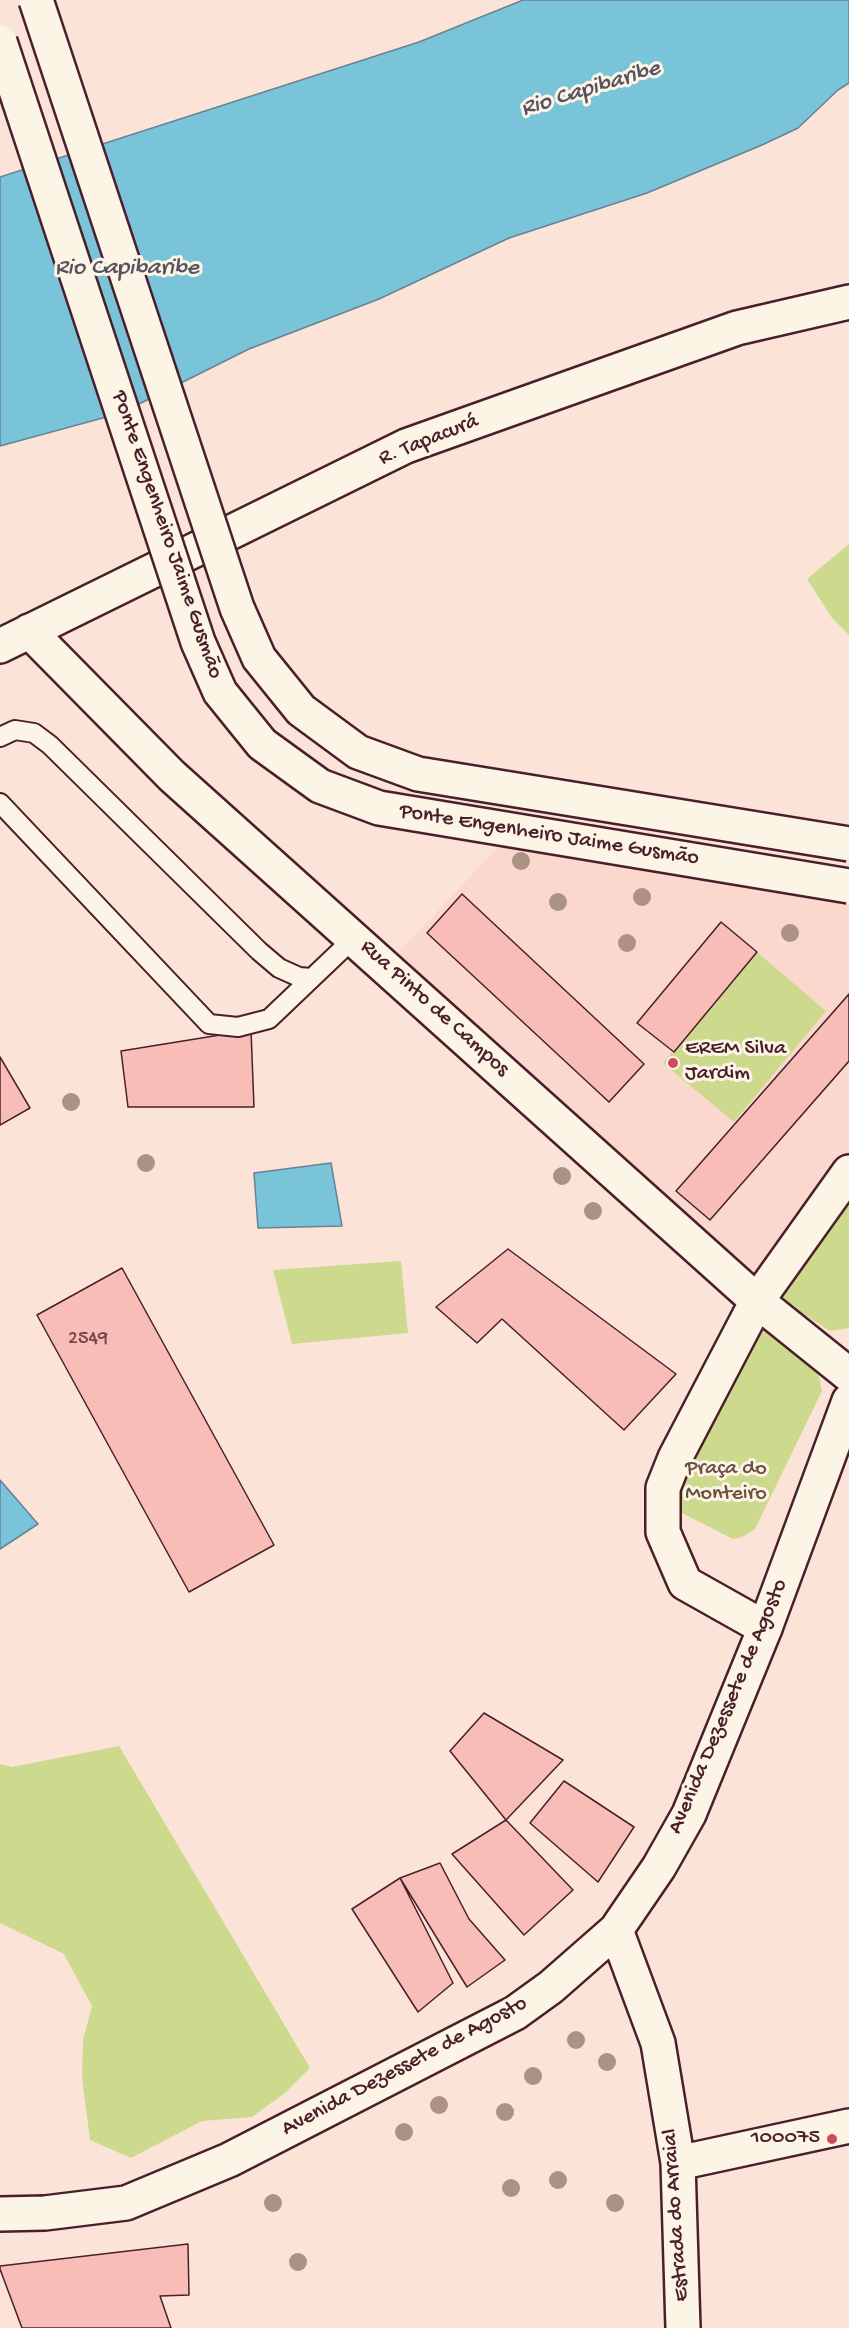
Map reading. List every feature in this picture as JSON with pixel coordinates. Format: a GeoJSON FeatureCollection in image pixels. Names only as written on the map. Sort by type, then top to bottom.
{"type":"FeatureCollection","features":[{"type":"Feature","properties":{"kind":"street","name":"Ponte Engenheiro Jaime Gusmão"},"geometry":{"type":"LineString","coordinates":[[36,0],[237,608],[259,658],[301,710],[358,752],[418,774],[849,844]]}},
{"type":"Feature","properties":{"kind":"street","name":"Ponte Engenheiro Jaime Gusmão"},"geometry":{"type":"LineString","coordinates":[[0,42],[198,642],[220,692],[262,744],[320,786],[379,808],[849,886]]}},
{"type":"Feature","properties":{"kind":"street","name":"R. Tapacurá"},"geometry":{"type":"LineString","coordinates":[[0,646],[406,446],[737,328],[849,302]]}},
{"type":"Feature","properties":{"kind":"street","name":"Rua Pinto de Campos"},"geometry":{"type":"LineString","coordinates":[[29,631],[172,776],[757,1301],[849,1375]]}},
{"type":"Feature","properties":{"kind":"street"},"geometry":{"type":"LineString","coordinates":[[765,1628],[685,1583],[663,1532],[661,1508],[663,1488],[675,1458],[757,1301],[849,1172]]}},
{"type":"Feature","properties":{"kind":"street","name":"Avenida Dezessete de Agosto"},"geometry":{"type":"LineString","coordinates":[[0,2214],[45,2213],[126,2203],[229,2160],[515,2013],[551,1988],[616,1930],[658,1868],[689,1814],[765,1628],[849,1401]]}},
{"type":"Feature","properties":{"kind":"street","name":"Estrada do Arraial"},"geometry":{"type":"LineString","coordinates":[[616,1930],[658,2043],[678,2163],[683,2328]]}},
{"type":"Feature","properties":{"kind":"street"},"geometry":{"type":"LineString","coordinates":[[678,2163],[849,2126]]}},
{"type":"Feature","properties":{"kind":"lane"},"geometry":{"type":"LineString","coordinates":[[0,737],[15,730],[34,733],[50,745],[259,951],[279,968],[299,977],[312,978]]}},
{"type":"Feature","properties":{"kind":"lane"},"geometry":{"type":"LineString","coordinates":[[0,804],[209,1024],[238,1027],[270,1019],[354,938]]}},
{"type":"Feature","properties":{"kind":"shaded area","name":"EREM Silva Jardim"},"geometry":{"type":"Polygon","coordinates":[[[499,846],[849,901],[849,1160],[757,1288],[386,966],[499,846]]]}},
{"type":"Feature","properties":{"kind":"green space"},"geometry":{"type":"Polygon","coordinates":[[[849,544],[849,635],[832,618],[807,579],[849,544]]]}},
{"type":"Feature","properties":{"kind":"green space"},"geometry":{"type":"Polygon","coordinates":[[[757,952],[826,1011],[734,1122],[663,1063],[757,952]]]}},
{"type":"Feature","properties":{"kind":"green space"},"geometry":{"type":"Polygon","coordinates":[[[849,1172],[849,1328],[830,1331],[777,1297],[849,1172]]]}},
{"type":"Feature","properties":{"kind":"green space"},"geometry":{"type":"Polygon","coordinates":[[[401,1261],[408,1333],[292,1344],[273,1270],[401,1261]]]}},
{"type":"Feature","properties":{"kind":"green space","name":"Praça do Monteiro"},"geometry":{"type":"Polygon","coordinates":[[[768,1325],[818,1373],[822,1391],[755,1529],[742,1537],[733,1539],[668,1506],[752,1327],[768,1325]]]}},
{"type":"Feature","properties":{"kind":"green space"},"geometry":{"type":"Polygon","coordinates":[[[119,1746],[310,2068],[285,2093],[252,2117],[202,2121],[131,2158],[90,2140],[82,2078],[83,2040],[92,2006],[64,1954],[0,1923],[0,1764],[12,1767],[119,1746]]]}},
{"type":"Feature","properties":{"kind":"water","name":"Rio Capibaribe"},"geometry":{"type":"Polygon","coordinates":[[[523,0],[849,0],[849,83],[838,90],[798,128],[762,145],[647,193],[509,238],[379,299],[249,349],[121,413],[0,446],[0,177],[419,42],[523,0]]]}},
{"type":"Feature","properties":{"kind":"water"},"geometry":{"type":"Polygon","coordinates":[[[331,1163],[342,1226],[258,1228],[254,1173],[331,1163]]]}},
{"type":"Feature","properties":{"kind":"water"},"geometry":{"type":"Polygon","coordinates":[[[0,1480],[38,1524],[0,1549],[0,1480]]]}},
{"type":"Feature","properties":{"kind":"building"},"geometry":{"type":"Polygon","coordinates":[[[462,894],[644,1064],[609,1102],[427,933],[462,894]]]}},
{"type":"Feature","properties":{"kind":"building"},"geometry":{"type":"Polygon","coordinates":[[[721,922],[757,952],[674,1052],[637,1023],[721,922]]]}},
{"type":"Feature","properties":{"kind":"building"},"geometry":{"type":"Polygon","coordinates":[[[849,994],[849,1061],[710,1220],[676,1191],[849,994]]]}},
{"type":"Feature","properties":{"kind":"building"},"geometry":{"type":"Polygon","coordinates":[[[251,1030],[254,1107],[128,1107],[121,1051],[251,1030]]]}},
{"type":"Feature","properties":{"kind":"building"},"geometry":{"type":"Polygon","coordinates":[[[0,1057],[30,1108],[0,1125],[0,1057]]]}},
{"type":"Feature","properties":{"kind":"building"},"geometry":{"type":"Polygon","coordinates":[[[508,1249],[676,1374],[624,1430],[502,1319],[477,1343],[436,1307],[508,1249]]]}},
{"type":"Feature","properties":{"kind":"building"},"geometry":{"type":"Polygon","coordinates":[[[122,1268],[274,1545],[189,1592],[37,1315],[122,1268]]]}},
{"type":"Feature","properties":{"kind":"building"},"geometry":{"type":"Polygon","coordinates":[[[484,1713],[563,1760],[506,1820],[450,1751],[484,1713]]]}},
{"type":"Feature","properties":{"kind":"building"},"geometry":{"type":"Polygon","coordinates":[[[564,1781],[634,1827],[598,1882],[530,1823],[564,1781]]]}},
{"type":"Feature","properties":{"kind":"building"},"geometry":{"type":"Polygon","coordinates":[[[506,1820],[573,1890],[524,1935],[452,1854],[506,1820]]]}},
{"type":"Feature","properties":{"kind":"building"},"geometry":{"type":"Polygon","coordinates":[[[440,1863],[469,1919],[505,1960],[467,1987],[400,1878],[440,1863]]]}},
{"type":"Feature","properties":{"kind":"building"},"geometry":{"type":"Polygon","coordinates":[[[400,1878],[453,1983],[418,2012],[352,1909],[400,1878]]]}},
{"type":"Feature","properties":{"kind":"building"},"geometry":{"type":"Polygon","coordinates":[[[188,2244],[189,2295],[160,2296],[171,2328],[22,2328],[0,2269],[0,2266],[188,2244]]]}},
{"type":"Feature","properties":{"kind":"place","name":"EREM Silva Jardim"},"geometry":{"type":"Point","coordinates":[673,1063]}},
{"type":"Feature","properties":{"kind":"place","name":"100075"},"geometry":{"type":"Point","coordinates":[832,2139]}}]}
